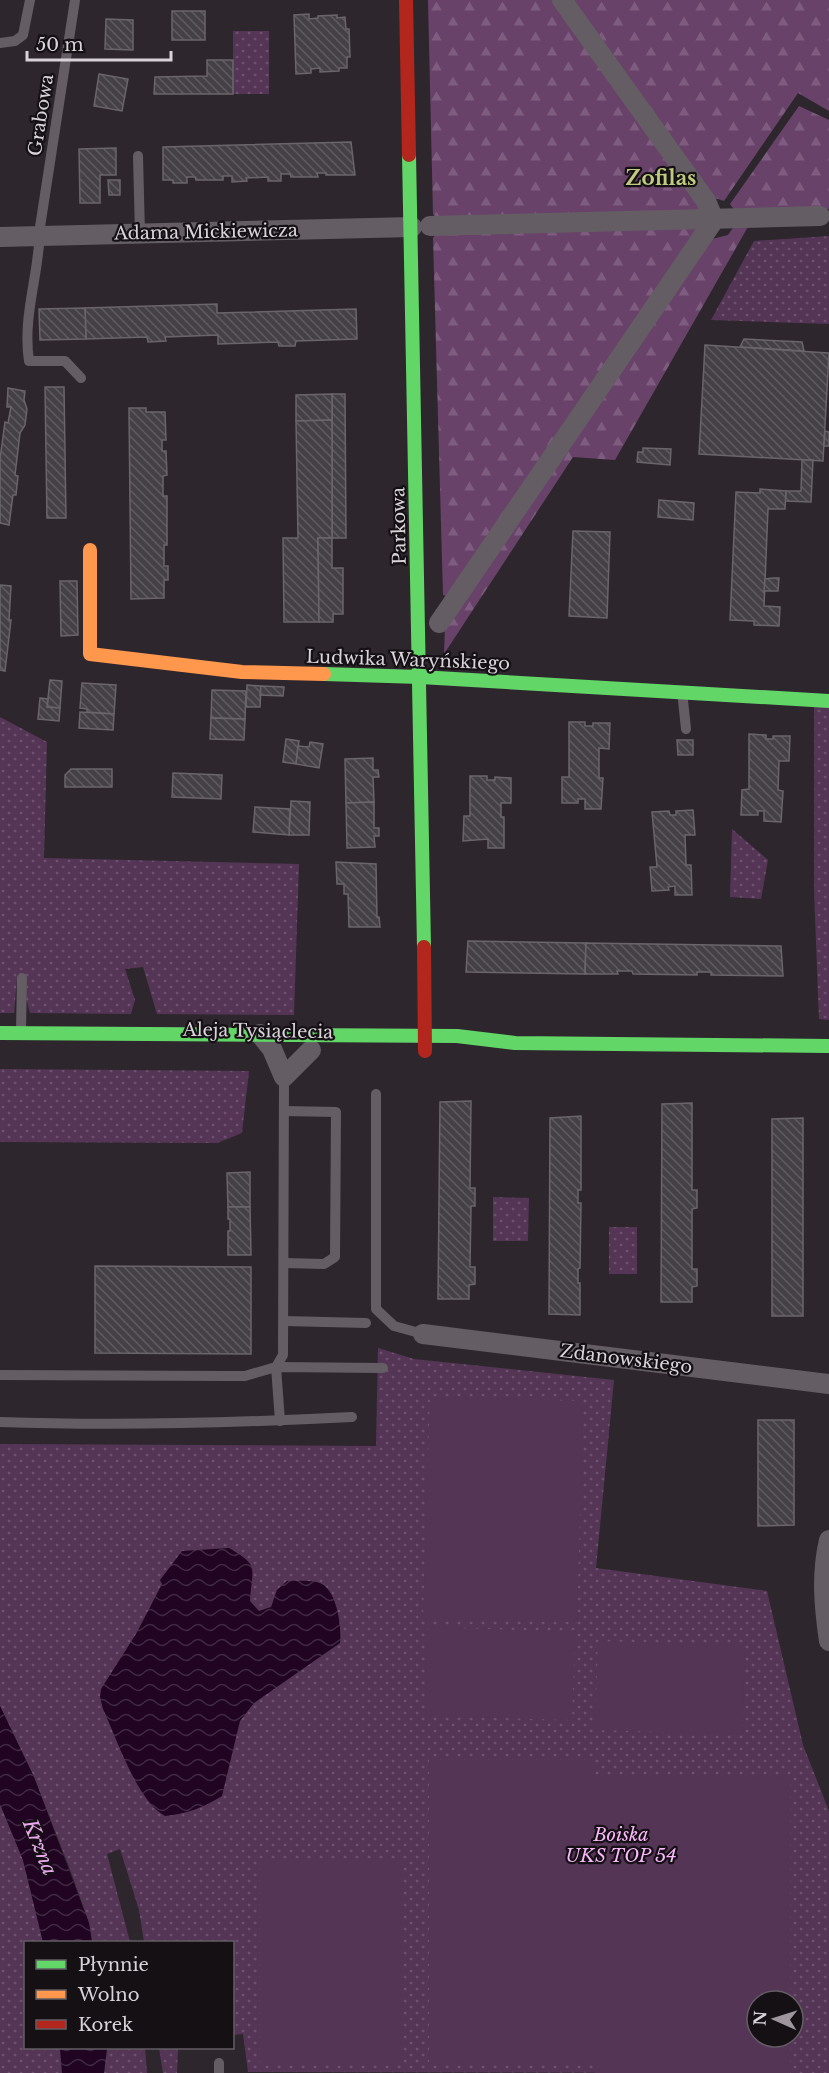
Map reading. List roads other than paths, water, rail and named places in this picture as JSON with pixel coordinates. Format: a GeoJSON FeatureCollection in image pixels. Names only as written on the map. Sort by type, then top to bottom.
{"type":"FeatureCollection","features":[{"type":"Feature","properties":{"kind":"street","name":"Parkowa"},"geometry":{"type":"LineString","coordinates":[[406,0],[421,227],[420,677],[425,1047]]}},
{"type":"Feature","properties":{"kind":"street"},"geometry":{"type":"LineString","coordinates":[[439,623],[714,220],[706,201],[562,0]]}},
{"type":"Feature","properties":{"kind":"street","name":"Adama Mickiewicza"},"geometry":{"type":"LineString","coordinates":[[0,237],[824,216]]}},
{"type":"Feature","properties":{"kind":"street","name":"Ludwika Waryńskiego"},"geometry":{"type":"LineString","coordinates":[[90,550],[90,654],[242,672],[420,677],[829,701]]}},
{"type":"Feature","properties":{"kind":"street","name":"Aleja Tysiąclecia"},"geometry":{"type":"LineString","coordinates":[[0,1033],[260,1044],[425,1047],[457,1036],[515,1043],[829,1046]]}},
{"type":"Feature","properties":{"kind":"street","name":"Aleja Tysiąclecia"},"geometry":{"type":"LineString","coordinates":[[456,1050],[515,1043]]}},
{"type":"Feature","properties":{"kind":"street"},"geometry":{"type":"LineString","coordinates":[[260,1044],[284,1077],[317,1050]]}},
{"type":"Feature","properties":{"kind":"street","name":"Aleja Tysiąclecia"},"geometry":{"type":"LineString","coordinates":[[260,1044],[317,1050]]}},
{"type":"Feature","properties":{"kind":"street","name":"Zdanowskiego"},"geometry":{"type":"LineString","coordinates":[[423,1334],[829,1384]]}},
{"type":"Feature","properties":{"kind":"street"},"geometry":{"type":"LineString","coordinates":[[829,1540],[825,1555],[823,1605],[829,1641]]}},
{"type":"Feature","properties":{"kind":"lane"},"geometry":{"type":"LineString","coordinates":[[0,43],[15,41],[23,35],[30,0]]}},
{"type":"Feature","properties":{"kind":"lane","name":"Grabowa"},"geometry":{"type":"LineString","coordinates":[[75,0],[28,306],[26,343],[29,361],[65,361],[81,378]]}},
{"type":"Feature","properties":{"kind":"lane"},"geometry":{"type":"LineString","coordinates":[[138,156],[140,234]]}},
{"type":"Feature","properties":{"kind":"lane"},"geometry":{"type":"LineString","coordinates":[[682,691],[686,729]]}},
{"type":"Feature","properties":{"kind":"lane"},"geometry":{"type":"LineString","coordinates":[[21,978],[21,1033]]}},
{"type":"Feature","properties":{"kind":"lane"},"geometry":{"type":"LineString","coordinates":[[280,1421],[276,1366],[283,1355],[284,1322],[284,1077]]}},
{"type":"Feature","properties":{"kind":"lane"},"geometry":{"type":"LineString","coordinates":[[376,1094],[376,1310],[394,1326],[423,1334]]}},
{"type":"Feature","properties":{"kind":"lane"},"geometry":{"type":"LineString","coordinates":[[284,1111],[336,1112],[335,1257],[324,1264],[284,1263]]}},
{"type":"Feature","properties":{"kind":"lane"},"geometry":{"type":"LineString","coordinates":[[284,1322],[366,1323]]}},
{"type":"Feature","properties":{"kind":"lane"},"geometry":{"type":"LineString","coordinates":[[0,1376],[246,1376],[276,1366],[383,1368]]}},
{"type":"Feature","properties":{"kind":"lane"},"geometry":{"type":"LineString","coordinates":[[0,1422],[67,1425],[280,1421],[352,1417]]}},
{"type":"Feature","properties":{"kind":"water"},"geometry":{"type":"Polygon","coordinates":[[[229,1548],[246,1559],[252,1568],[250,1601],[259,1611],[271,1607],[277,1590],[287,1581],[312,1581],[326,1587],[331,1593],[337,1610],[340,1643],[254,1703],[240,1721],[222,1796],[181,1814],[165,1816],[145,1797],[129,1768],[103,1709],[101,1689],[136,1634],[162,1584],[160,1580],[182,1551],[229,1548]]]}},
{"type":"Feature","properties":{"kind":"water","name":"Krzna"},"geometry":{"type":"Polygon","coordinates":[[[0,1706],[34,1777],[89,1923],[92,1941],[43,1941],[23,1860],[0,1804],[0,1706]]]}},
{"type":"Feature","properties":{"kind":"water"},"geometry":{"type":"Polygon","coordinates":[[[60,2049],[107,2049],[104,2073],[62,2073],[60,2049]]]}},
{"type":"Feature","properties":{"kind":"district","name":"Zofilas"},"geometry":{"type":"Point","coordinates":[661,178]}},
{"type":"Feature","properties":{"kind":"park label","name":"Boiska UKS TOP 54"},"geometry":{"type":"Point","coordinates":[621,1845]}}]}
